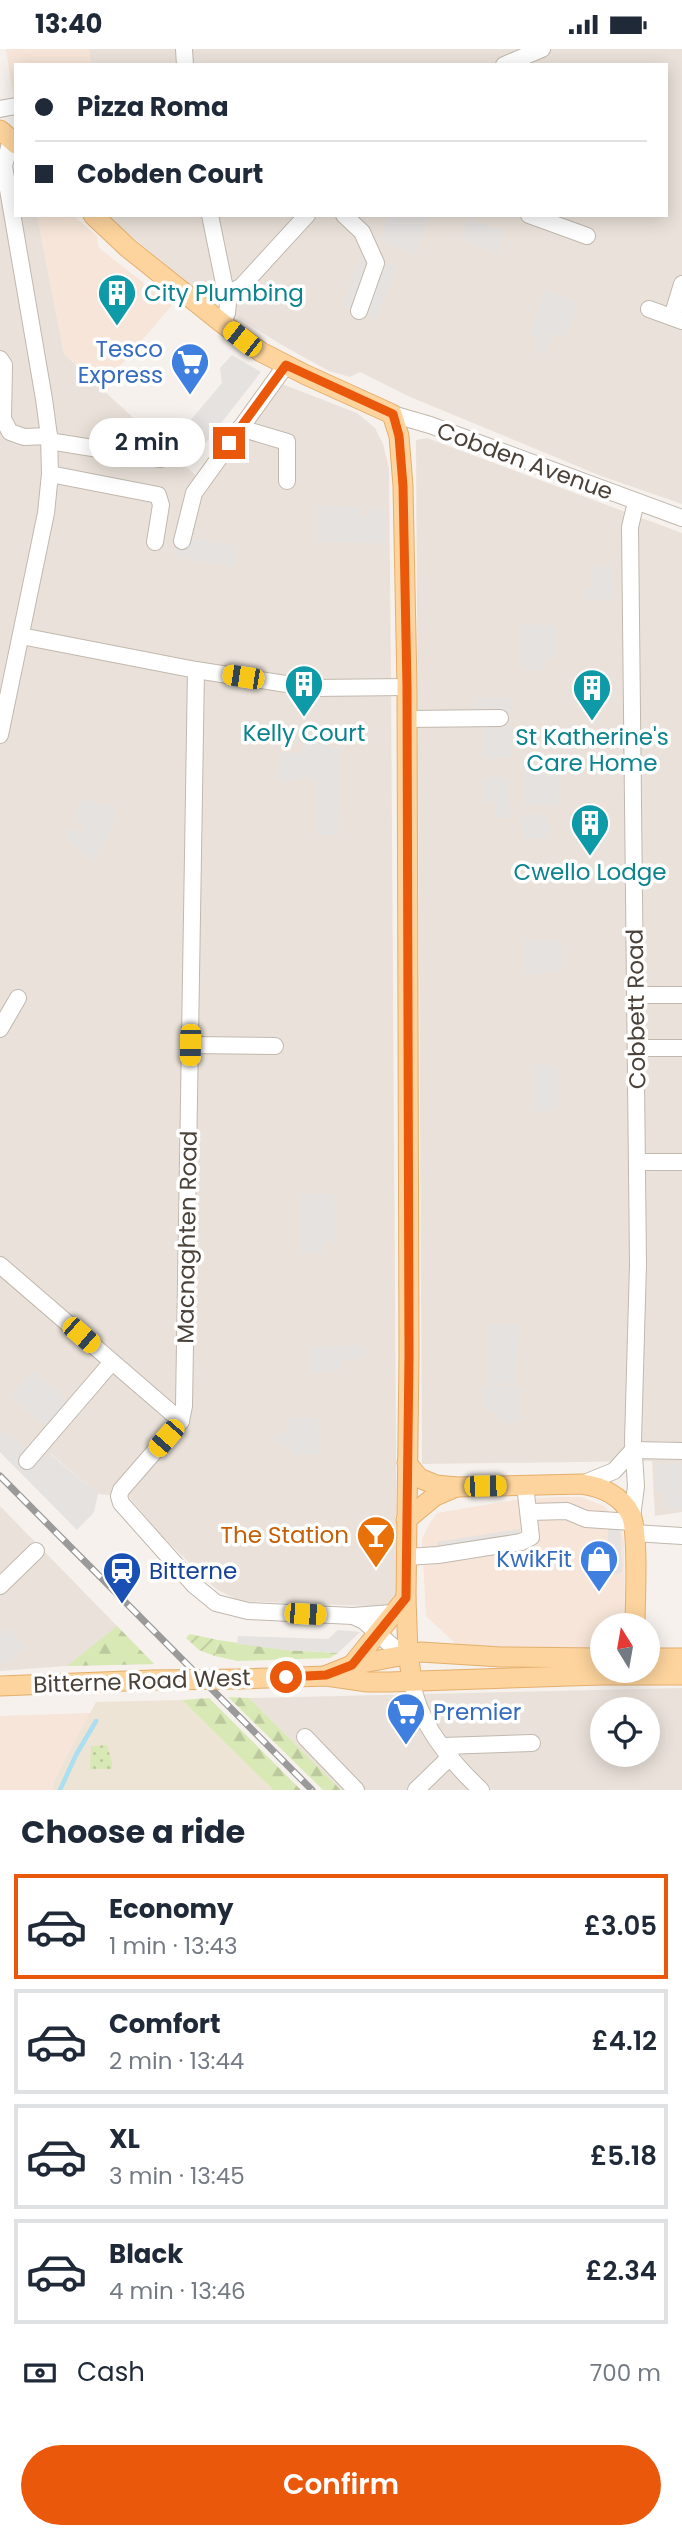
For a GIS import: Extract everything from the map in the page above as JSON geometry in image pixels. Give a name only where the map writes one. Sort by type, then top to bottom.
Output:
[{"type":"main road","name":"Cobden Avenue","points":[[95,217],[128,248],[261,352],[393,414]]},
{"type":"main road","points":[[393,414],[399,436],[403,486],[407,687],[406,1598],[412,1681]]},
{"type":"main road","points":[[407,1463],[415,1475],[427,1483],[457,1487],[595,1486],[613,1495],[633,1524]]},
{"type":"main road","points":[[406,1520],[435,1496],[457,1487]]},
{"type":"main road","name":"Cobbett Road","points":[[633,1524],[635,1613]]},
{"type":"main road","points":[[352,1665],[406,1598]]},
{"type":"main road","name":"Bitterne Road West","points":[[326,1675],[352,1665],[408,1653],[590,1658]]},
{"type":"main road","points":[[660,1658],[682,1658]]},
{"type":"main road","name":"Bitterne Road West","points":[[0,1686],[326,1675],[368,1682],[590,1674]]},
{"type":"main road","name":"Bitterne Road West","points":[[660,1674],[682,1675]]},
{"type":"street","points":[[509,63],[542,49]]},
{"type":"street","points":[[0,735],[46,513],[50,474],[49,438],[5,176],[4,160],[9,138]]},
{"type":"street","points":[[210,217],[228,307],[222,323]]},
{"type":"street","points":[[226,294],[241,287],[305,217]]},
{"type":"street","points":[[346,217],[362,232],[376,263],[359,311]]},
{"type":"street","points":[[535,217],[587,236]]},
{"type":"street","points":[[649,309],[677,319],[682,284]]},
{"type":"street","points":[[0,359],[4,365],[3,419],[10,432],[24,437],[49,438],[161,459]]},
{"type":"street","points":[[182,541],[194,493],[286,365]]},
{"type":"street","name":"Cobden Avenue","points":[[393,414],[430,425],[682,518]]},
{"type":"street","points":[[240,428],[287,442],[287,481]]},
{"type":"street","points":[[50,474],[158,495],[161,505],[155,542]]},
{"type":"street","name":"Cobbett Road","points":[[633,1524],[636,1486],[633,1450],[638,1264],[630,527],[636,502]]},
{"type":"street","points":[[21,636],[196,670],[312,688],[407,687]]},
{"type":"street","name":"Macnaghten Road","points":[[181,1421],[184,1406],[196,670]]},
{"type":"street","points":[[407,719],[500,718]]},
{"type":"street","points":[[636,995],[682,995]]},
{"type":"street","points":[[4,1030],[18,998]]},
{"type":"street","points":[[190,1045],[275,1046]]},
{"type":"street","points":[[636,1048],[682,1048]]},
{"type":"street","points":[[637,1162],[682,1162]]},
{"type":"street","points":[[0,1265],[181,1421],[121,1490],[119,1496],[121,1503],[135,1520],[194,1585],[216,1603],[248,1611],[353,1616],[392,1613]]},
{"type":"street","points":[[27,1461],[112,1362]]},
{"type":"street","points":[[582,1484],[614,1471],[633,1450],[682,1451]]},
{"type":"street","points":[[406,1557],[438,1555],[521,1542],[531,1537],[525,1485]]},
{"type":"street","points":[[529,1511],[567,1511],[586,1519],[633,1524],[682,1536]]},
{"type":"street","points":[[0,1585],[36,1551]]},
{"type":"street","points":[[353,1616],[364,1621],[376,1635],[392,1646],[408,1653]]},
{"type":"street","points":[[412,1681],[417,1707],[447,1751],[481,1790]]},
{"type":"street","points":[[305,1737],[356,1790]]},
{"type":"street","points":[[416,1790],[447,1751],[533,1743]]},
{"type":"shaded area","points":[[6,49],[89,49],[91,63],[14,63],[14,101]]},
{"type":"shaded area","points":[[89,49],[682,49],[682,504],[601,476],[410,397],[360,372],[350,377],[329,371],[280,344],[198,292],[108,217],[668,217],[668,63],[91,63]]},
{"type":"shaded area","points":[[0,185],[14,211],[14,217],[37,217],[64,354],[203,482],[277,382],[357,413],[375,428],[383,444],[389,468],[397,1597],[391,1607],[240,1601],[216,1589],[158,1532],[129,1497],[98,1494],[50,1453],[40,1461],[3,1431],[0,1433]]},
{"type":"shaded area","points":[[37,217],[75,217],[97,236],[99,248],[172,305],[102,387],[64,354]]},
{"type":"shaded area","points":[[387,217],[428,217],[416,254],[381,241]]},
{"type":"shaded area","points":[[468,218],[504,231],[498,252],[461,240]]},
{"type":"shaded area","points":[[362,253],[396,266],[377,319],[342,305]]},
{"type":"shaded area","points":[[545,290],[578,302],[566,337],[554,333],[545,355],[534,351],[538,339],[529,335]]},
{"type":"shaded area","points":[[232,355],[261,372],[193,459],[173,441],[222,383],[220,368]]},
{"type":"shaded area","points":[[139,428],[174,457],[170,463],[165,462],[164,468],[143,470],[138,462],[133,460]]},
{"type":"shaded area","points":[[427,438],[682,533],[682,1512],[655,1516],[652,1461],[422,1464],[416,440]]},
{"type":"shaded area","points":[[318,506],[360,507],[360,518],[370,517],[370,509],[385,509],[386,543],[317,542]]},
{"type":"shaded area","points":[[178,535],[237,546],[234,567],[174,556]]},
{"type":"shaded area","points":[[613,566],[613,599],[584,600],[585,589],[591,588],[591,568]]},
{"type":"shaded area","points":[[520,625],[556,625],[555,658],[546,658],[542,670],[521,670]]},
{"type":"shaded area","points":[[473,698],[511,698],[512,714],[473,714]]},
{"type":"shaded area","points":[[483,725],[512,725],[512,757],[483,758]]},
{"type":"shaded area","points":[[304,727],[329,728],[329,748],[339,748],[338,835],[316,834],[316,778],[278,783],[279,753],[303,753]]},
{"type":"shaded area","points":[[559,769],[558,805],[524,805],[523,770]]},
{"type":"shaded area","points":[[484,778],[508,778],[509,818],[495,818],[495,803],[483,803]]},
{"type":"shaded area","points":[[80,800],[116,806],[110,833],[92,861],[65,838],[71,828],[80,834],[84,828],[85,823],[75,820]]},
{"type":"shaded area","points":[[522,815],[548,815],[549,838],[523,839]]},
{"type":"shaded area","points":[[523,940],[560,940],[562,970],[525,975]]},
{"type":"shaded area","points":[[534,1065],[557,1065],[558,1111],[534,1111]]},
{"type":"shaded area","points":[[299,1194],[334,1194],[335,1241],[324,1241],[324,1253],[299,1253]]},
{"type":"shaded area","points":[[487,1325],[517,1325],[516,1383],[487,1383]]},
{"type":"shaded area","points":[[364,1346],[365,1358],[341,1360],[340,1369],[309,1374],[309,1347]]},
{"type":"shaded area","points":[[33,1371],[69,1402],[47,1428],[11,1396]]},
{"type":"shaded area","points":[[483,1386],[520,1386],[520,1422],[497,1421],[497,1412],[488,1412],[483,1406]]},
{"type":"shaded area","points":[[288,1418],[318,1418],[319,1454],[292,1455],[291,1444],[276,1444],[276,1434],[288,1433]]},
{"type":"shaded area","points":[[2,1430],[40,1460],[49,1453],[98,1494],[94,1512],[77,1530],[0,1452]]},
{"type":"shaded area","points":[[682,1463],[682,1508],[665,1510],[665,1492],[656,1491],[655,1464]]},
{"type":"shaded area","points":[[581,1497],[604,1506],[620,1525],[624,1540],[625,1613],[590,1613],[590,1651],[457,1645],[426,1616],[422,1539],[437,1513],[515,1500]]},
{"type":"shaded area","points":[[0,1506],[154,1664],[0,1671]]},
{"type":"shaded area","points":[[620,1525],[622,1572],[609,1577],[608,1529]]},
{"type":"shaded area","points":[[520,1529],[521,1542],[438,1555],[437,1542]]},
{"type":"shaded area","points":[[6,1628],[25,1647],[11,1661],[0,1662],[0,1635]]},
{"type":"shaded area","points":[[338,1630],[360,1632],[338,1653],[237,1644],[238,1636],[328,1639]]},
{"type":"shaded area","points":[[682,1688],[682,1790],[341,1790],[249,1698]]},
{"type":"shaded area","points":[[182,1700],[273,1790],[53,1790],[54,1781],[96,1702]]},
{"type":"shaded area","points":[[91,1713],[54,1781],[53,1790],[0,1790],[0,1716]]},
{"type":"green space","points":[[117,1626],[154,1664],[67,1666]]},
{"type":"green space","points":[[190,1634],[218,1640],[215,1656],[199,1650],[186,1638]]},
{"type":"green space","points":[[218,1640],[286,1650],[338,1653],[330,1658],[237,1661],[215,1656]]},
{"type":"green space","points":[[228,1697],[249,1698],[341,1790],[323,1790]]},
{"type":"green space","points":[[209,1698],[301,1790],[273,1790],[182,1700]]},
{"type":"green space","points":[[107,1745],[112,1769],[90,1769],[91,1746]]},
{"type":"waterway","points":[[60,1790],[96,1721]]},
{"type":"railway","points":[[0,1476],[312,1790]]},
{"type":"place","name":"City Plumbing","points":[[117,327]]},
{"type":"place","name":"Tesco Express","points":[[190,396]]},
{"type":"place","name":"Kelly Court","points":[[304,718]]},
{"type":"place","name":"St Katherine's Care Home","points":[[592,722]]},
{"type":"place","name":"Cwello Lodge","points":[[590,857]]},
{"type":"place","name":"The Station","points":[[376,1569]]},
{"type":"place","name":"KwikFit","points":[[599,1593]]},
{"type":"place","name":"Bitterne","points":[[122,1605]]},
{"type":"place","name":"Premier","points":[[406,1746]]},
{"type":"route","points":[[229,443],[286,365],[393,414],[399,436],[403,486],[407,687],[409,1356],[406,1598],[352,1665],[326,1675],[286,1677]]}]
